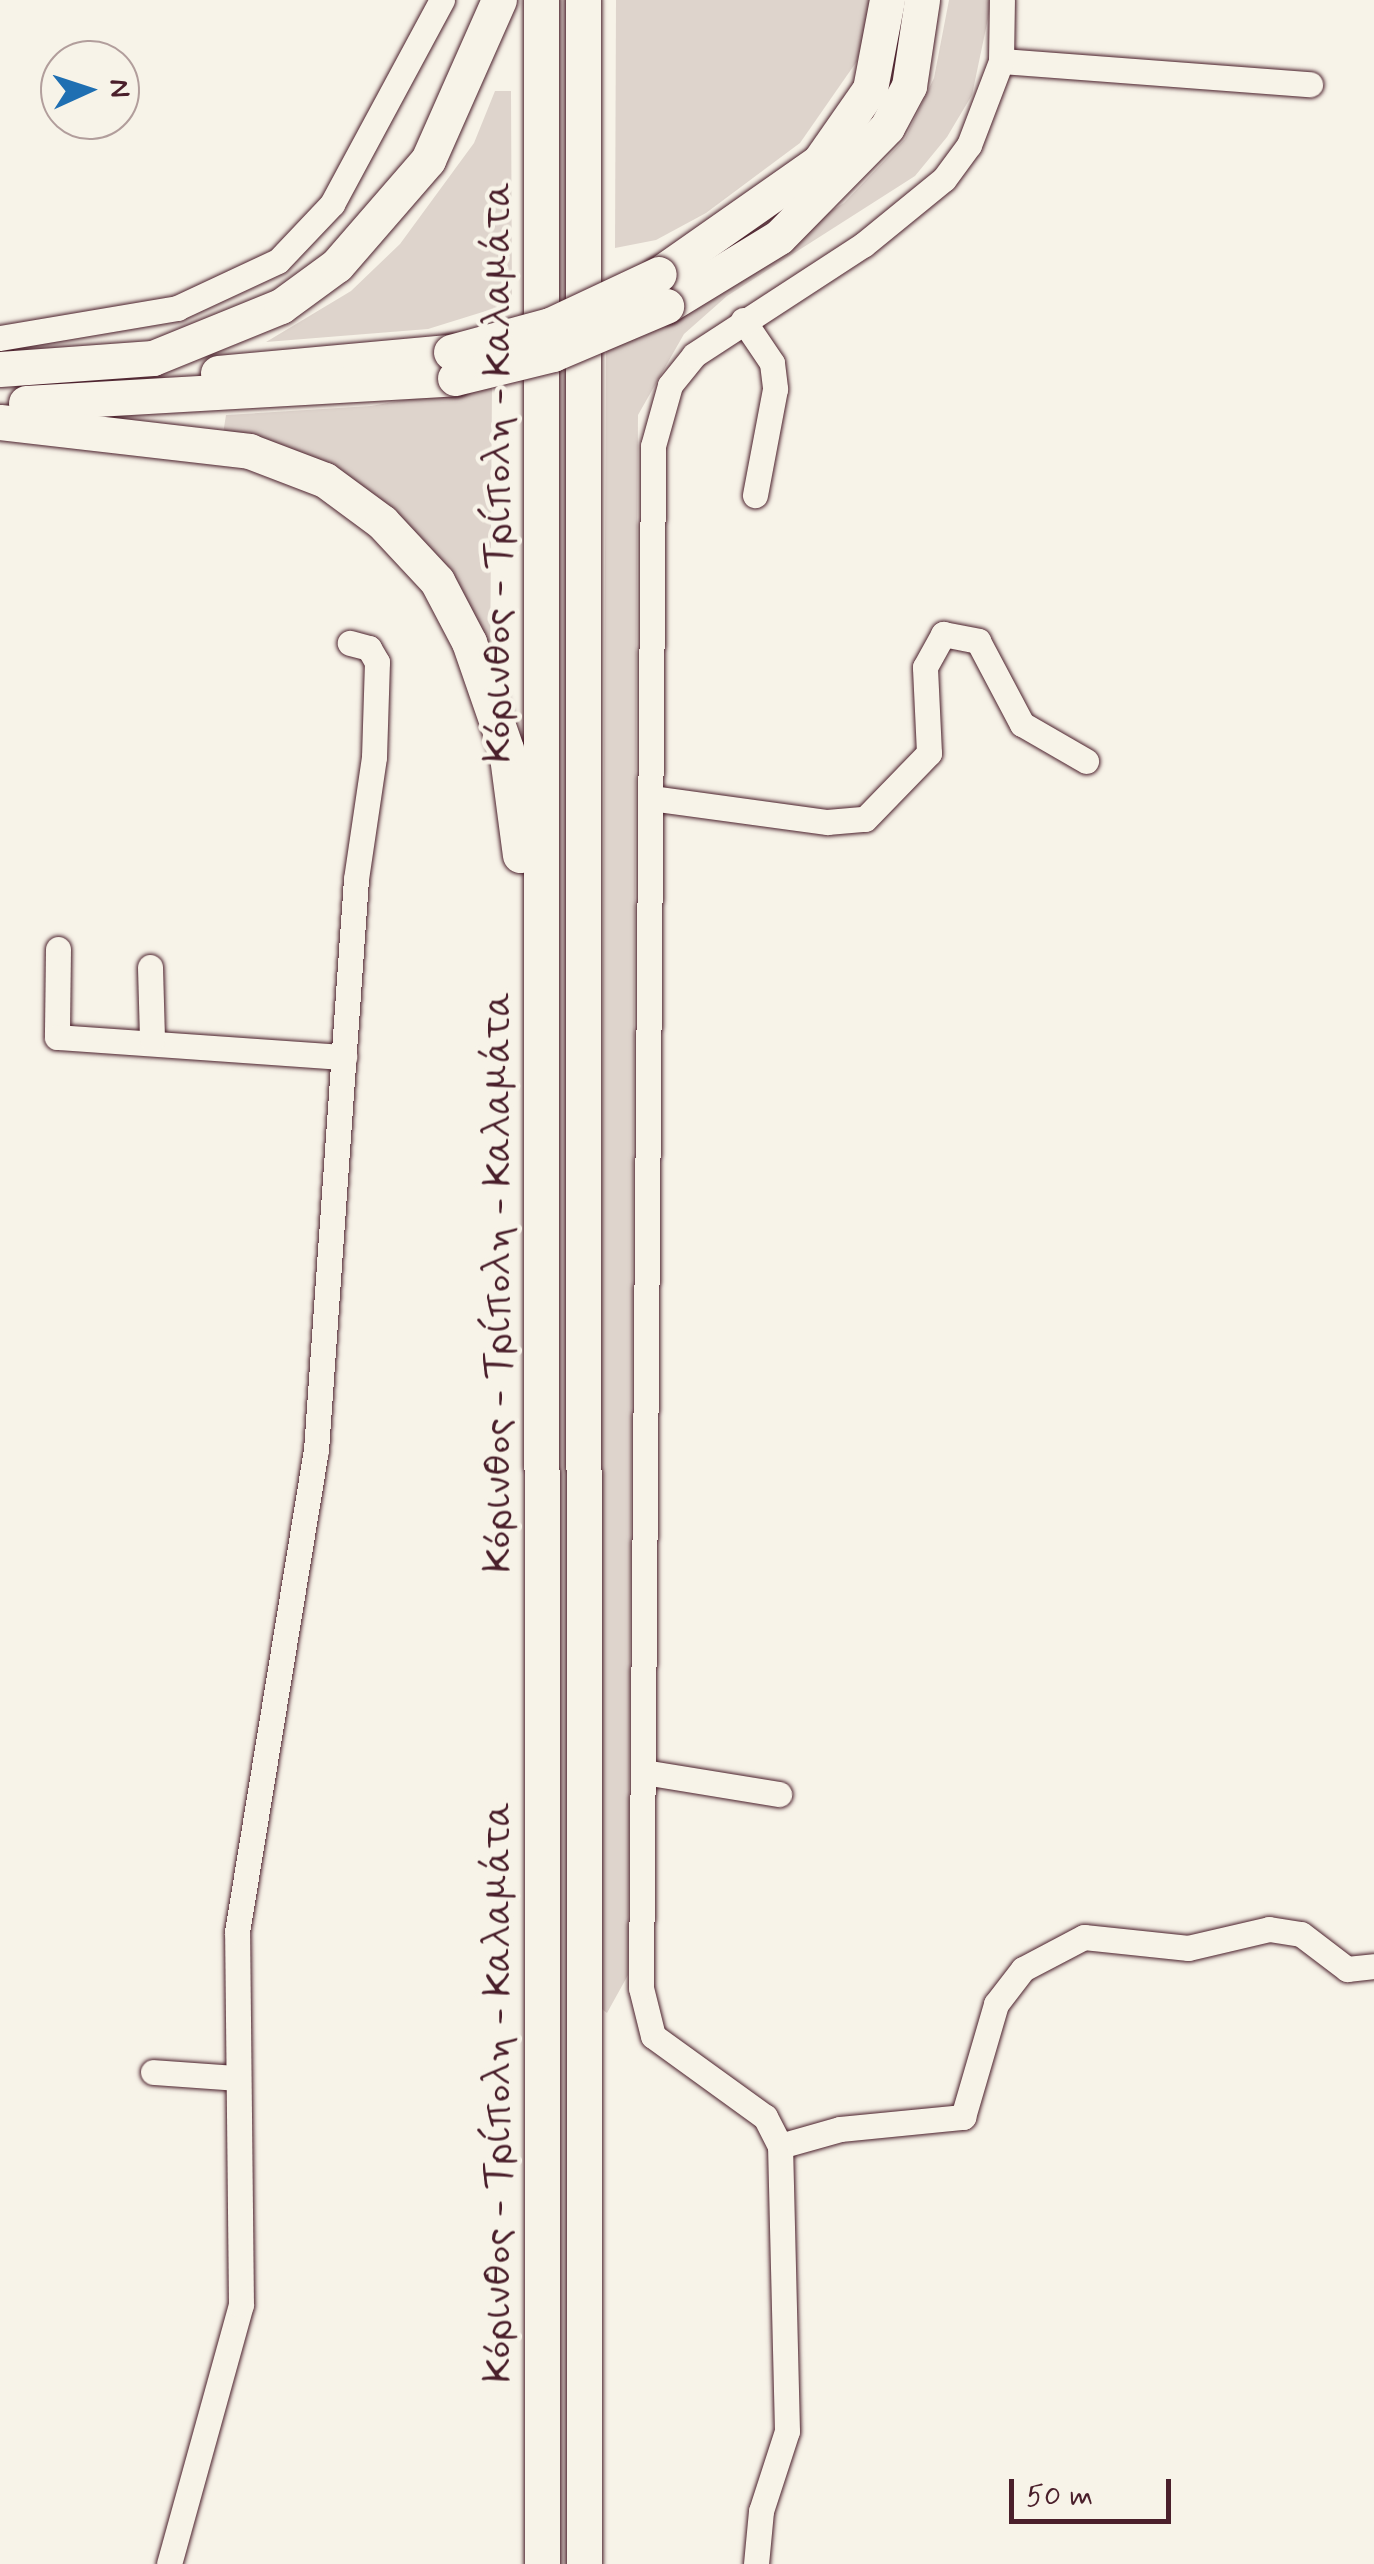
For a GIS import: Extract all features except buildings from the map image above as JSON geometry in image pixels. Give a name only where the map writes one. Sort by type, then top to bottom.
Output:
[{"type":"highway","points":[[0,370],[152,358],[281,306],[337,265],[428,160],[500,0]]},
{"type":"highway","name":"Κόρινθος - Τρίπολη - Καλαμάτα","points":[[541,0],[542,2564]]},
{"type":"highway","points":[[584,2564],[585,0]]},
{"type":"highway","points":[[663,290],[820,162],[870,89],[887,0]]},
{"type":"highway","points":[[0,402],[553,354],[663,290],[779,238],[888,127],[909,86],[922,0]]},
{"type":"highway","points":[[0,378],[112,380],[453,365]]},
{"type":"highway","points":[[0,422],[181,438],[286,462],[354,499],[414,552],[469,642],[506,749],[541,1050]]},
{"type":"street","points":[[0,338],[178,308],[278,261],[332,204],[442,0]]},
{"type":"street","points":[[756,2564],[761,2511],[786,2430],[780,2146],[766,2117],[693,2057],[664,2046],[645,2020],[650,798],[656,418],[694,355],[864,245],[944,179],[969,145],[1002,60],[1002,0]]},
{"type":"street","points":[[1002,60],[1310,84]]},
{"type":"street","points":[[744,320],[772,362],[775,389],[755,495]]},
{"type":"street","points":[[650,798],[827,822],[865,818],[929,753],[925,667],[943,634],[978,640],[1022,724],[1086,761]]},
{"type":"street","points":[[169,2564],[236,2340],[241,1895],[316,1450],[344,1057],[378,668],[371,650],[350,644]]},
{"type":"street","points":[[58,949],[57,1037],[152,1040],[344,1057]]},
{"type":"street","points":[[150,967],[152,1040]]},
{"type":"street","points":[[644,1772],[779,1794]]},
{"type":"street","points":[[780,2146],[867,2125],[962,2117],[996,2004],[1022,1969],[1084,1937],[1188,1948],[1270,1929],[1301,1934],[1347,1970],[1374,1966]]},
{"type":"street","points":[[154,2072],[238,2078]]},
{"type":"shaded area","points":[[556,0],[567,0],[567,2564],[556,2564]]},
{"type":"shaded area","points":[[616,0],[873,0],[857,61],[800,143],[706,213],[656,240],[615,248]]},
{"type":"shaded area","points":[[949,0],[989,0],[990,9],[972,95],[947,137],[915,176],[727,296],[684,334],[638,415],[628,1975],[607,2013],[598,2006],[606,351],[844,203],[905,139],[934,78]]},
{"type":"shaded area","points":[[495,91],[511,91],[512,303],[428,329],[266,342],[351,291],[400,244],[474,143]]},
{"type":"shaded area","points":[[492,384],[490,682],[418,548],[223,434],[226,415],[371,406]]}]
